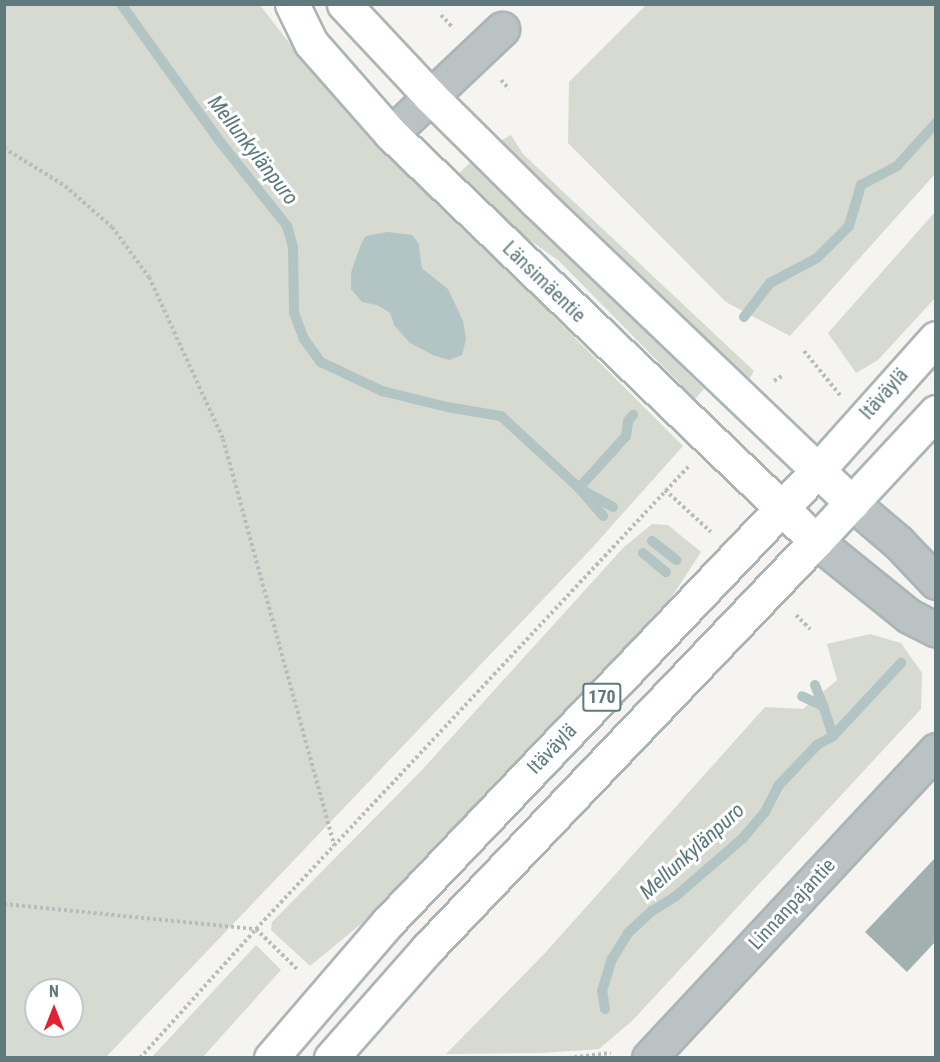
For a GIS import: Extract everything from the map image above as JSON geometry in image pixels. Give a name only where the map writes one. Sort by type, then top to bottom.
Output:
[{"type":"main road","name":"Länsimäentie","points":[[291,4],[311,43],[391,134],[816,542]]},
{"type":"main road","points":[[344,4],[430,96],[852,503]]},
{"type":"main road","name":"Itäväylä","points":[[271,1058],[388,922],[817,471],[936,338]]},
{"type":"main road","name":"170","points":[[331,1058],[428,948],[816,542],[936,412]]},
{"type":"street","points":[[391,134],[502,29]]},
{"type":"street","points":[[852,503],[898,542],[936,582]]},
{"type":"street","points":[[816,542],[909,616],[936,630]]},
{"type":"street","name":"Linnanpajantie","points":[[649,1058],[936,750]]},
{"type":"path","points":[[4,148],[65,186],[112,227],[149,277],[159,297],[223,440],[334,846]]},
{"type":"path","points":[[140,1058],[256,929],[689,466]]},
{"type":"path","points":[[4,904],[256,929],[297,969]]},
{"type":"path","points":[[568,1058],[611,1053]]},
{"type":"shaded area","points":[[5,5],[260,5],[294,49],[358,121],[683,446],[591,549],[106,1057],[5,1058]],"holes":[[[361,244],[419,244],[422,268],[448,289],[394,325],[390,313],[377,305],[351,272]]]},
{"type":"shaded area","points":[[646,5],[935,5],[935,174],[790,336],[726,302],[568,143],[569,82]]},
{"type":"shaded area","points":[[511,135],[523,154],[754,371],[747,383],[508,153],[502,140]]},
{"type":"shaded area","points":[[473,160],[704,389],[695,399],[559,261],[504,222],[463,183],[458,174]]},
{"type":"shaded area","points":[[935,212],[935,298],[878,360],[856,373],[828,333]]},
{"type":"shaded area","points":[[387,232],[412,235],[419,244],[422,268],[448,289],[463,321],[466,339],[462,355],[449,360],[433,355],[410,343],[394,325],[390,313],[377,305],[362,302],[351,289],[351,272],[366,236]]},
{"type":"shaded area","points":[[652,524],[668,525],[701,552],[675,592],[654,618],[389,901],[310,966],[271,930],[272,922],[421,771],[623,548]]},
{"type":"shaded area","points":[[870,634],[901,643],[922,673],[921,709],[633,1020],[599,1049],[542,1053],[446,1054],[545,953],[765,707],[803,709],[837,680],[827,644]]},
{"type":"shaded area","points":[[256,945],[281,970],[203,1057],[152,1057]]},
{"type":"building","points":[[936,857],[936,941],[907,972],[865,932]]},
{"type":"waterway","name":"Mellunkylänpuro","points":[[121,4],[221,143],[287,226],[293,247],[294,313],[304,339],[321,362],[382,391],[447,407],[501,416],[579,488],[603,516]]},
{"type":"waterway","points":[[744,317],[770,283],[817,258],[849,226],[861,185],[897,166],[936,123]]},
{"type":"waterway","points":[[613,507],[579,488],[626,436],[628,421],[633,415]]},
{"type":"waterway","name":"Mellunkylänpuro","points":[[652,541],[676,560]]},
{"type":"waterway","name":"Mellunkylänpuro","points":[[643,553],[666,572]]},
{"type":"waterway","name":"Mellunkylänpuro","points":[[833,736],[901,663]]},
{"type":"waterway","name":"Mellunkylänpuro","points":[[815,685],[823,706]]},
{"type":"waterway","name":"Mellunkylänpuro","points":[[605,1009],[602,991],[612,959],[628,933],[652,911],[676,896],[743,838],[765,812],[778,786],[817,745],[833,736],[823,706],[802,696]]}]
